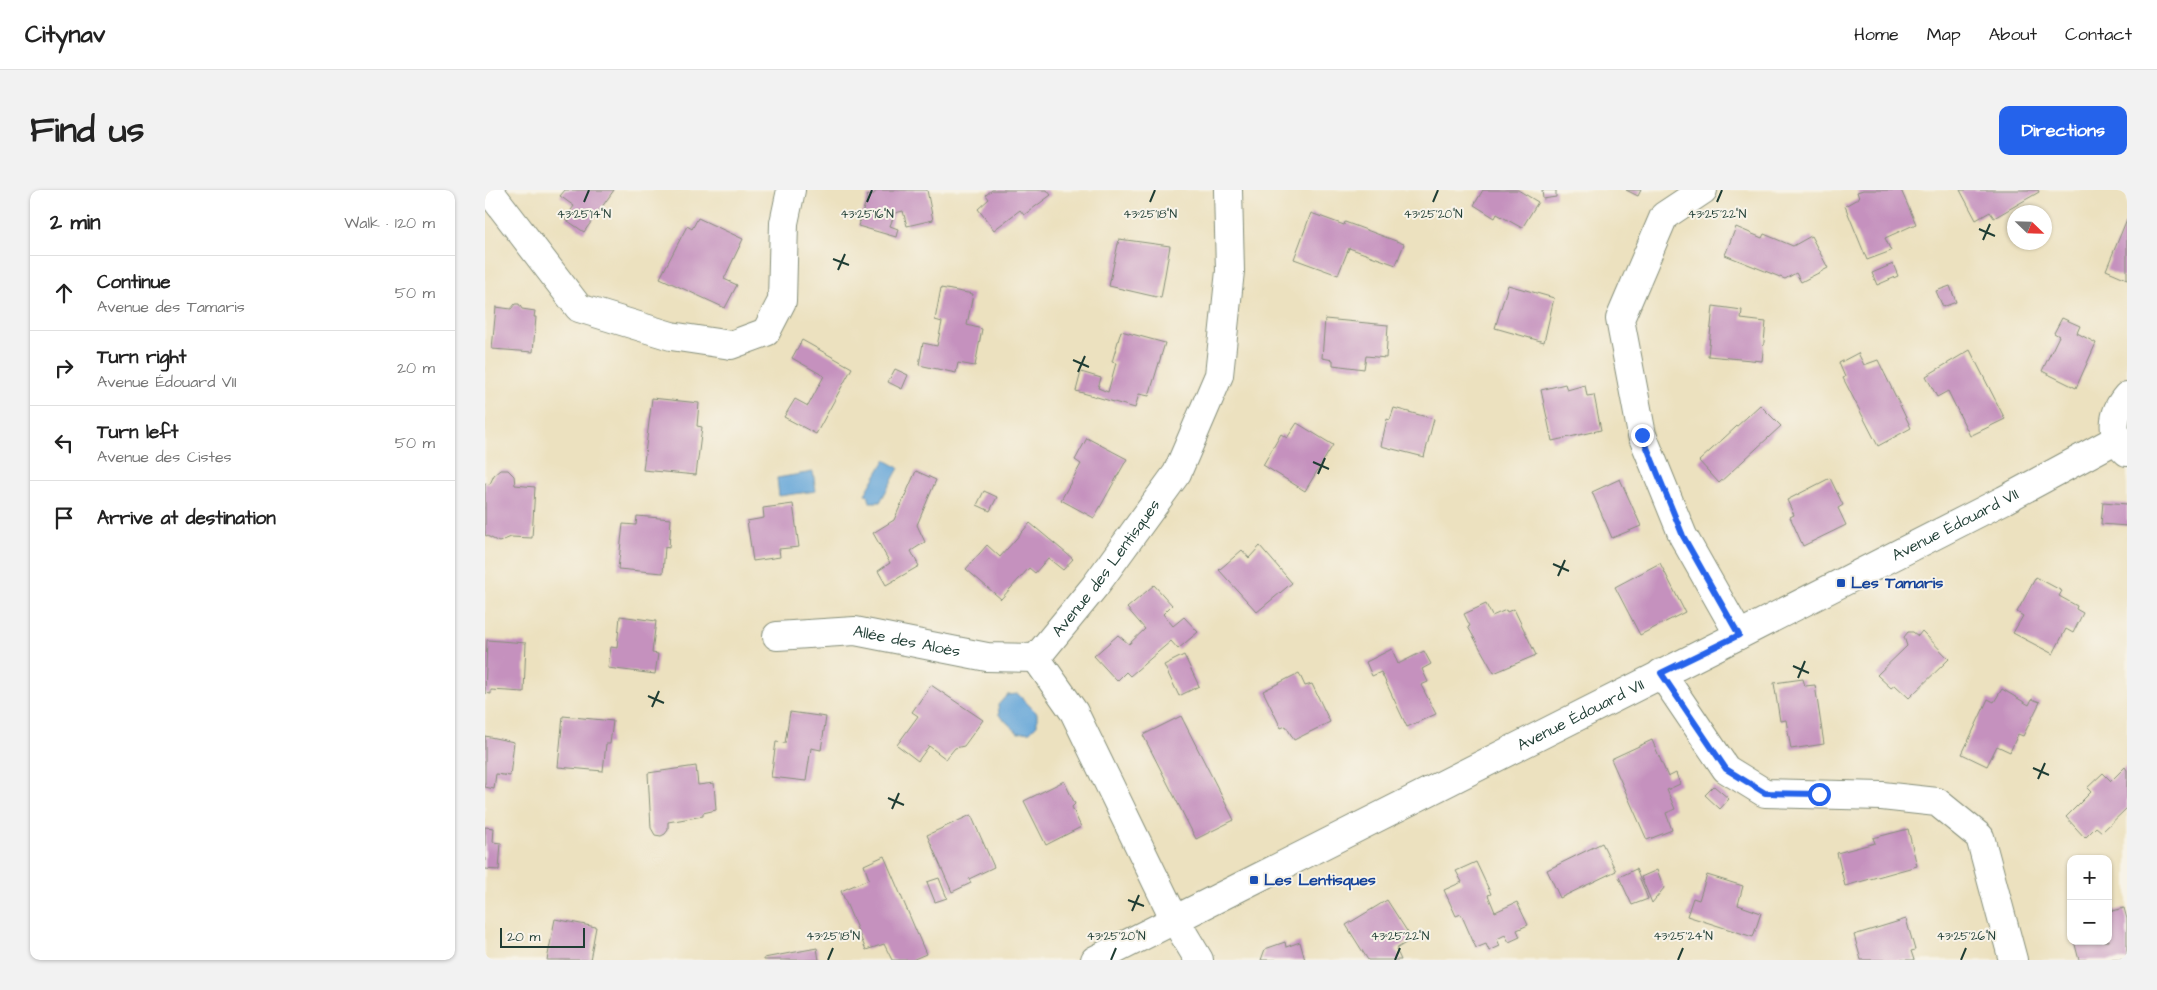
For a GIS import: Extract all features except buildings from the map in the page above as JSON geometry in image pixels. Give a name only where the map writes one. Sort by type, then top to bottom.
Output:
[{"type":"street","points":[[485,192],[494,197],[579,308],[671,336],[731,345],[766,332],[782,301],[784,223],[791,190]]},
{"type":"street","name":"Avenue des Lentisques","points":[[1036,658],[1095,586],[1177,473],[1219,375],[1230,271],[1229,190]]},
{"type":"street","points":[[1703,190],[1664,216],[1620,319],[1642,435],[1683,536],[1739,635]]},
{"type":"street","name":"Avenue Édouard VII","points":[[1095,960],[2004,500],[2122,445],[2114,427],[2115,415],[2120,404],[2127,396]]},
{"type":"street","name":"Allée des Aloès","points":[[777,636],[855,631],[987,657],[1036,658]]},
{"type":"street","points":[[1036,658],[1074,712],[1175,920],[1199,960]]},
{"type":"street","points":[[1661,673],[1726,769],[1765,793],[1882,796],[1937,802],[1980,837],[2013,960]]},
{"type":"water","points":[[885,460],[899,468],[880,502],[870,502],[868,495],[865,494]]},
{"type":"water","points":[[813,472],[816,491],[779,496],[777,478]]},
{"type":"water","points":[[1018,694],[1037,713],[1037,725],[1030,732],[1018,733],[999,715],[998,705],[1007,695]]},
{"type":"place","name":"Les Tamaris","points":[[1841,583]]},
{"type":"place","name":"Les Lentisques","points":[[1254,880]]},
{"type":"route","points":[[1642,435],[1683,536],[1739,635],[1661,673],[1726,769],[1765,793],[1819,794]]}]
